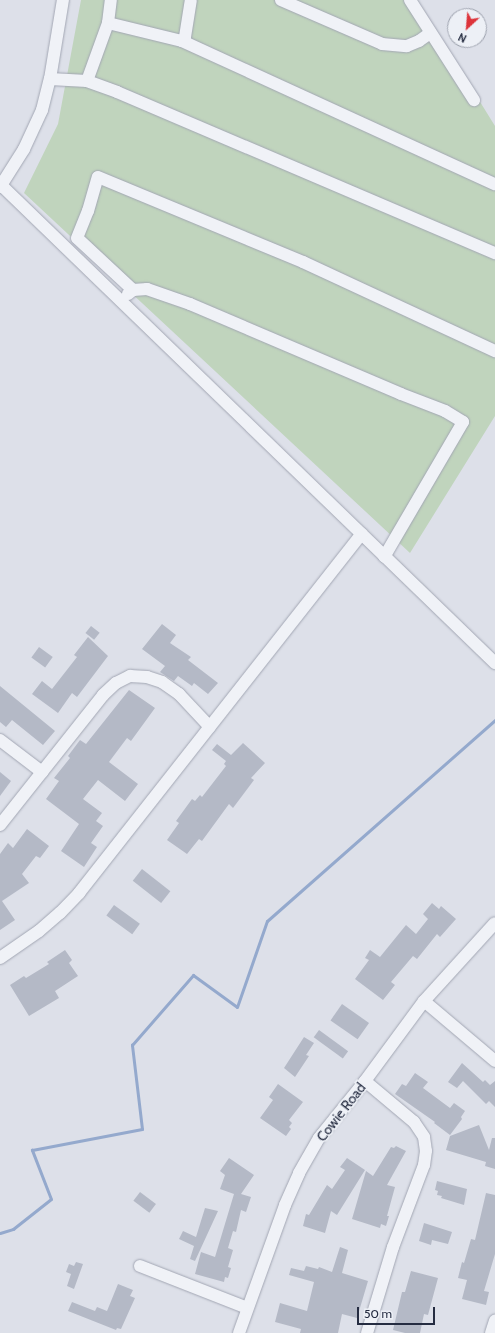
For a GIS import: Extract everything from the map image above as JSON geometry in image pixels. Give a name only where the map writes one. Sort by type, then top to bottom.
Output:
[{"type":"street","points":[[64,0],[50,78],[42,110],[32,133],[1,185],[495,663]]},
{"type":"street","points":[[87,81],[108,23],[111,0]]},
{"type":"street","points":[[182,41],[185,37],[191,0]]},
{"type":"street","points":[[281,0],[382,44],[407,46],[419,41],[430,33]]},
{"type":"street","points":[[410,0],[474,100]]},
{"type":"street","points":[[108,23],[182,41],[495,184]]},
{"type":"street","points":[[50,78],[87,81],[416,218],[495,254]]},
{"type":"street","points":[[133,290],[78,238],[98,177],[303,262],[495,350]]},
{"type":"street","points":[[121,300],[133,290],[147,289],[209,312],[394,392],[445,411],[462,422],[384,557]]},
{"type":"street","points":[[0,958],[60,913],[79,893],[361,534]]},
{"type":"street","points":[[0,825],[103,695],[116,683],[130,676],[147,677],[162,682],[179,694],[210,727]]},
{"type":"street","points":[[0,740],[42,772]]},
{"type":"street","name":"Cowie Road","points":[[239,1333],[246,1308],[285,1205],[299,1173],[319,1138],[365,1081],[424,1001],[495,922]]},
{"type":"street","points":[[424,1001],[495,1061]]},
{"type":"street","points":[[365,1081],[414,1122],[424,1137],[426,1151],[424,1165],[394,1247],[367,1333]]},
{"type":"street","points":[[140,1266],[246,1308]]},
{"type":"street","points":[[491,1333],[495,1321]]},
{"type":"green space","points":[[81,0],[417,0],[495,126],[495,416],[410,553],[24,193],[58,124]]},
{"type":"building","points":[[162,624],[176,635],[170,643],[191,657],[188,660],[218,683],[208,694],[194,683],[192,686],[178,676],[174,681],[160,672],[165,666],[142,649]]},
{"type":"building","points":[[91,626],[100,633],[94,640],[85,633]]},
{"type":"building","points":[[88,637],[108,656],[77,697],[72,693],[58,713],[32,694],[42,681],[52,689],[77,657],[74,655]]},
{"type":"building","points":[[39,647],[53,657],[45,668],[31,658]]},
{"type":"building","points":[[0,686],[55,731],[43,745],[12,720],[6,727],[0,722]]},
{"type":"building","points":[[129,690],[155,708],[131,741],[127,738],[109,762],[138,784],[125,801],[98,780],[83,799],[102,813],[96,821],[103,826],[91,843],[97,847],[84,867],[61,851],[79,824],[46,799],[59,781],[54,778],[70,758],[68,756],[80,740],[86,744]]},
{"type":"building","points":[[243,743],[265,763],[251,778],[254,780],[233,808],[229,804],[202,841],[199,839],[187,854],[167,840],[179,823],[176,821],[192,799],[195,801],[200,795],[202,797],[226,766],[224,764],[226,761],[212,750],[217,744],[231,755]]},
{"type":"building","points":[[0,772],[11,781],[0,796]]},
{"type":"building","points":[[27,829],[49,846],[40,858],[36,856],[22,874],[29,883],[2,901],[15,920],[0,930],[0,854],[8,843],[13,848]]},
{"type":"building","points":[[142,869],[170,891],[161,903],[133,881]]},
{"type":"building","points":[[432,903],[439,909],[441,906],[456,919],[440,937],[437,934],[417,959],[413,956],[391,982],[395,985],[383,1000],[355,979],[369,960],[365,958],[370,950],[380,957],[406,925],[416,934],[428,919],[423,914]]},
{"type":"building","points":[[114,905],[140,924],[132,934],[106,916]]},
{"type":"building","points":[[65,950],[72,960],[69,963],[78,976],[55,991],[59,998],[29,1016],[10,985],[24,976],[26,978],[49,964],[47,962]]},
{"type":"building","points":[[342,1004],[369,1023],[358,1039],[331,1020]]},
{"type":"building","points":[[319,1030],[348,1051],[343,1058],[314,1037]]},
{"type":"building","points":[[304,1037],[314,1043],[306,1055],[309,1056],[295,1077],[284,1068]]},
{"type":"building","points":[[462,1063],[483,1082],[485,1080],[490,1085],[495,1081],[495,1107],[489,1101],[486,1104],[463,1081],[457,1088],[448,1082]]},
{"type":"building","points":[[415,1073],[428,1082],[423,1088],[450,1108],[454,1103],[465,1111],[461,1117],[462,1119],[450,1135],[434,1123],[435,1122],[395,1094],[402,1084],[406,1086]]},
{"type":"building","points":[[278,1084],[303,1102],[289,1120],[292,1123],[289,1127],[291,1129],[286,1136],[260,1118],[273,1100],[269,1097]]},
{"type":"building","points":[[479,1125],[489,1150],[492,1138],[495,1138],[495,1169],[485,1166],[486,1162],[446,1150],[450,1136]]},
{"type":"building","points":[[396,1146],[406,1151],[387,1185],[395,1187],[387,1216],[389,1216],[386,1226],[381,1224],[380,1228],[352,1219],[366,1171],[373,1176],[391,1147],[394,1148]]},
{"type":"building","points":[[229,1158],[254,1175],[241,1194],[251,1197],[246,1212],[241,1210],[236,1232],[233,1231],[228,1248],[233,1250],[228,1267],[231,1268],[228,1278],[225,1277],[224,1282],[195,1274],[201,1252],[215,1257],[234,1194],[220,1189],[225,1175],[220,1171]]},
{"type":"building","points":[[347,1158],[365,1170],[337,1215],[331,1211],[325,1233],[303,1226],[306,1214],[309,1215],[327,1185],[332,1189],[345,1170],[340,1167]]},
{"type":"building","points":[[437,1181],[467,1189],[464,1205],[441,1198],[442,1196],[437,1195],[438,1191],[435,1190]]},
{"type":"building","points":[[140,1192],[156,1204],[149,1213],[133,1201]]},
{"type":"building","points":[[486,1193],[495,1195],[495,1254],[484,1291],[489,1292],[486,1305],[462,1299],[467,1280],[458,1278],[462,1262],[464,1263],[471,1239],[475,1240]]},
{"type":"building","points":[[205,1208],[218,1211],[195,1261],[190,1259],[194,1246],[179,1239],[183,1231],[196,1237]]},
{"type":"building","points":[[424,1223],[452,1232],[448,1244],[432,1240],[431,1245],[419,1241]]},
{"type":"building","points":[[340,1247],[348,1250],[342,1273],[368,1281],[357,1318],[342,1314],[338,1333],[300,1333],[301,1329],[275,1322],[280,1303],[307,1311],[314,1282],[289,1275],[291,1268],[304,1271],[306,1266],[318,1269],[319,1267],[332,1272]]},
{"type":"building","points":[[76,1262],[83,1264],[74,1289],[67,1286],[71,1274],[66,1272],[69,1264],[74,1266]]},
{"type":"building","points":[[411,1271],[438,1278],[428,1315],[424,1314],[420,1333],[405,1333],[393,1330],[402,1292],[405,1292]]},
{"type":"building","points":[[118,1284],[133,1290],[130,1296],[135,1298],[121,1329],[117,1328],[116,1330],[68,1311],[72,1302],[95,1311],[97,1307],[107,1311]]},
{"type":"waterway","points":[[0,1233],[13,1229],[51,1199],[32,1150],[142,1129],[132,1045],[193,975],[237,1007],[267,921],[495,720]]}]
